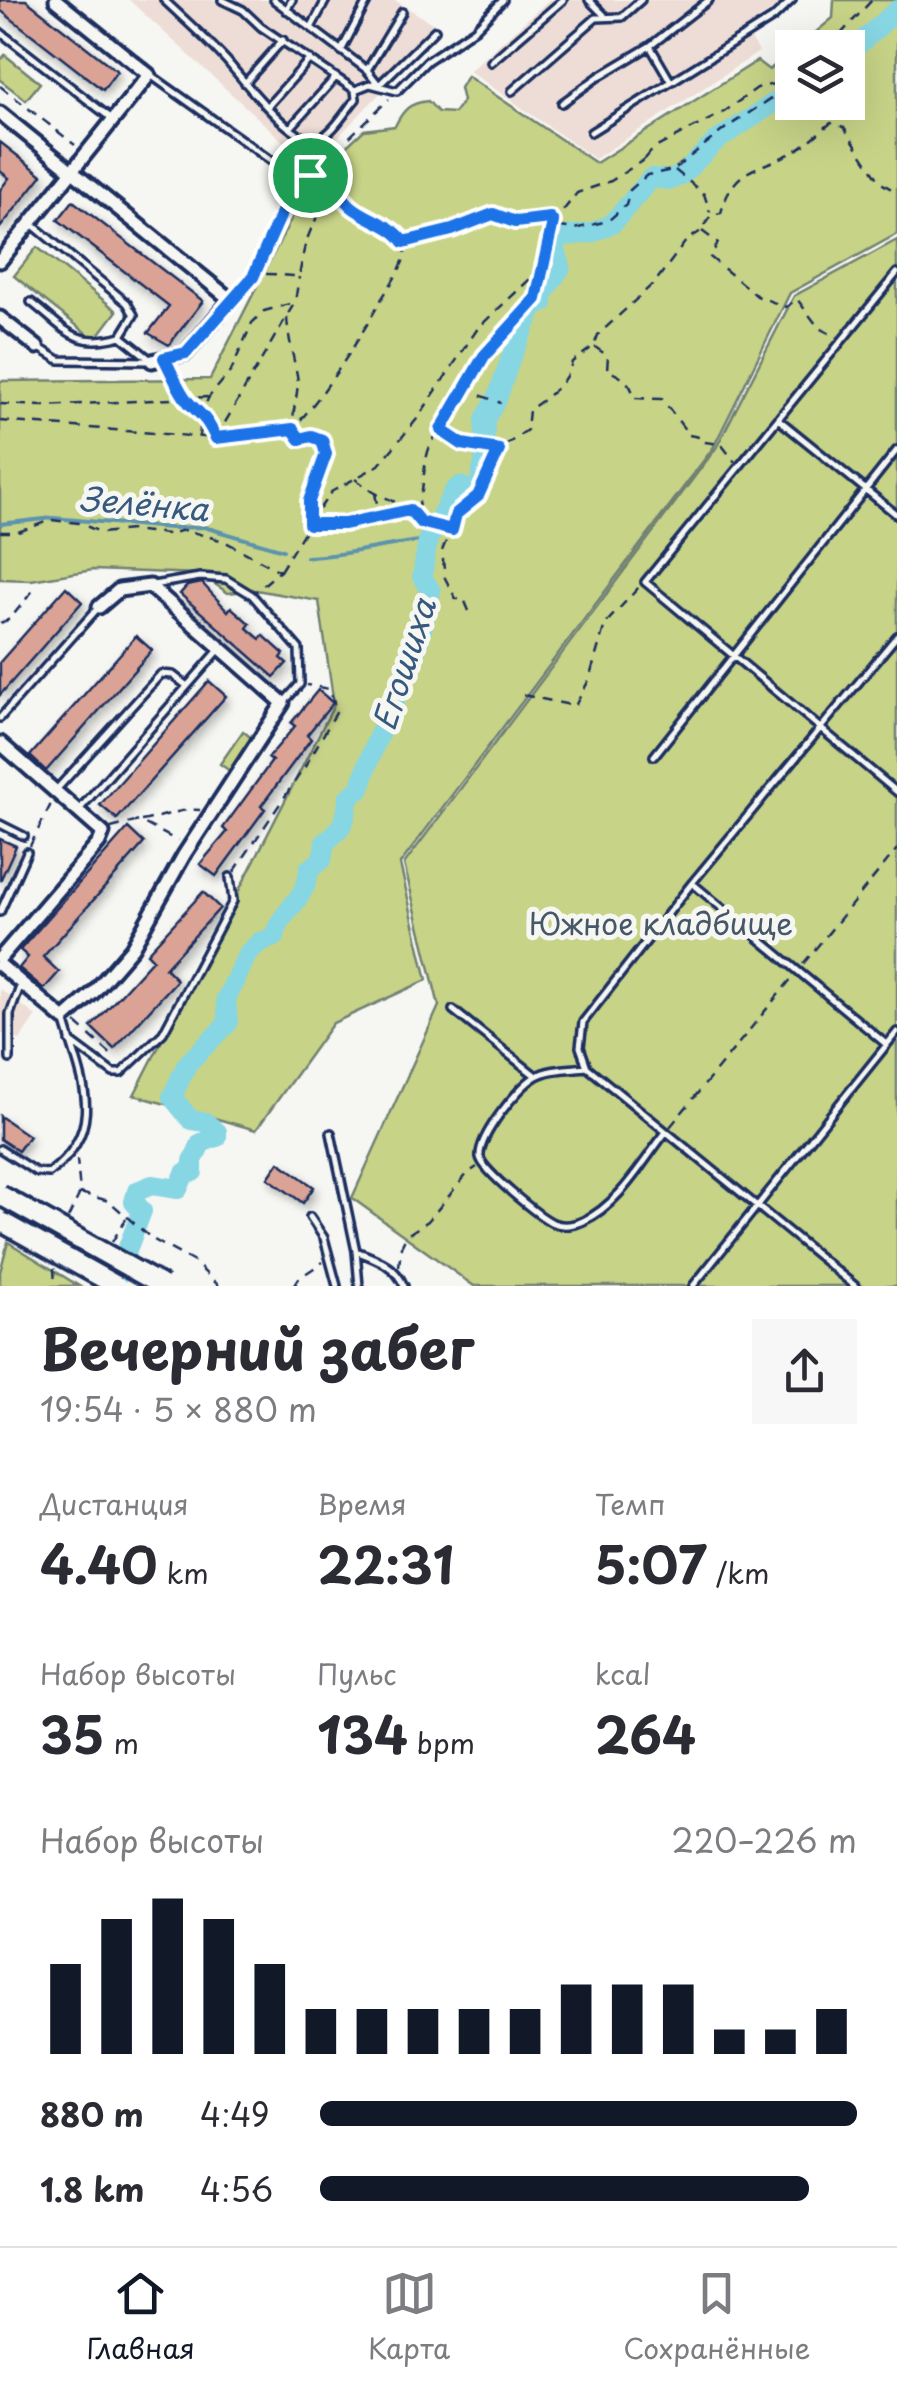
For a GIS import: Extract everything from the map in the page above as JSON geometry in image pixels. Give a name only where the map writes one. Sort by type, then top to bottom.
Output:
[{"type":"main road","points":[[0,1196],[163,1286]]},
{"type":"main road","points":[[0,1221],[116,1286]]},
{"type":"street","points":[[0,261],[149,75],[56,0]]},
{"type":"street","points":[[0,114],[231,300],[186,353],[158,360]]},
{"type":"street","points":[[0,318],[37,346]]},
{"type":"street","points":[[0,743],[103,833],[99,843],[0,961],[68,1019],[132,948],[184,855],[283,703],[150,586],[119,590],[98,606]]},
{"type":"lane","points":[[164,0],[290,127],[307,140],[325,135],[356,98],[355,90],[261,27],[243,10],[222,0]]},
{"type":"lane","points":[[274,0],[367,70],[379,86]]},
{"type":"lane","points":[[286,10],[292,0]]},
{"type":"lane","points":[[312,26],[326,0]]},
{"type":"lane","points":[[341,51],[368,0]]},
{"type":"lane","points":[[355,90],[370,84],[398,91],[427,62],[475,29],[503,0]]},
{"type":"lane","points":[[491,62],[563,0]]},
{"type":"lane","points":[[588,0],[604,15]]},
{"type":"lane","points":[[512,90],[596,18],[622,17],[641,0]]},
{"type":"lane","points":[[562,103],[650,46],[709,0]]},
{"type":"lane","points":[[590,132],[773,18],[792,0]]},
{"type":"lane","points":[[367,70],[402,12]]},
{"type":"lane","points":[[379,86],[434,30]]},
{"type":"lane","points":[[0,32],[113,119]]},
{"type":"lane","points":[[244,84],[283,40]]},
{"type":"lane","points":[[650,46],[671,82]]},
{"type":"lane","points":[[267,107],[310,60]]},
{"type":"lane","points":[[149,75],[284,170]]},
{"type":"lane","points":[[290,127],[336,77]]},
{"type":"lane","points":[[30,223],[127,303],[134,316],[121,336],[98,342],[80,340],[31,302]]},
{"type":"lane","points":[[897,273],[644,582],[897,792]]},
{"type":"lane","points":[[121,336],[158,360]]},
{"type":"lane","points":[[37,346],[59,360],[158,360]]},
{"type":"lane","points":[[778,419],[897,515]]},
{"type":"lane","points":[[654,756],[897,450]]},
{"type":"lane","points":[[150,586],[200,577],[226,579],[252,596],[299,649],[300,684],[283,703]]},
{"type":"lane","points":[[0,718],[98,606]]},
{"type":"lane","points":[[855,1286],[588,1067],[580,1047],[583,1022],[692,883],[897,636]]},
{"type":"lane","points":[[78,811],[220,648]]},
{"type":"lane","points":[[56,792],[161,674],[174,675],[187,686]]},
{"type":"lane","points":[[0,824],[24,836]]},
{"type":"lane","points":[[0,912],[28,852]]},
{"type":"lane","points":[[70,1040],[113,1073],[121,1073],[146,1052],[163,1032],[234,901],[230,877]]},
{"type":"lane","points":[[692,883],[886,1045]]},
{"type":"lane","points":[[10,1059],[10,1014],[22,982]]},
{"type":"lane","points":[[453,1010],[536,1076]]},
{"type":"lane","points":[[0,1149],[36,1172],[49,1173],[85,1132],[87,1114],[68,1019]]},
{"type":"lane","points":[[693,1286],[897,1032]]},
{"type":"lane","points":[[588,1067],[536,1076],[506,1107],[482,1142],[482,1164],[554,1223],[570,1225],[585,1220],[615,1196],[666,1132]]},
{"type":"lane","points":[[330,1132],[356,1250],[359,1286]]},
{"type":"lane","points":[[310,1218],[324,1238],[338,1286]]},
{"type":"lane","points":[[356,1250],[386,1264],[404,1286]]},
{"type":"path","points":[[843,30],[868,1]]},
{"type":"path","points":[[309,524],[344,524],[418,506],[423,492],[423,468],[434,436],[484,356],[536,299],[553,222],[577,193],[631,171],[652,149],[724,112],[756,88],[775,84]]},
{"type":"path","points":[[0,86],[76,145]]},
{"type":"path","points":[[231,300],[253,277],[290,194],[398,91]]},
{"type":"path","points":[[404,242],[493,214],[515,222],[550,218],[556,226],[574,229],[608,221],[626,205],[630,190],[647,175],[675,171],[726,128],[775,96]]},
{"type":"path","points":[[711,215],[721,213],[726,196],[742,174],[792,153],[830,123],[844,126],[881,182],[897,192]]},
{"type":"path","points":[[0,421],[216,438],[293,429],[318,401],[366,328],[404,259],[404,242],[399,234],[358,212],[343,196],[338,183],[337,148]]},
{"type":"path","points":[[284,170],[310,175]]},
{"type":"path","points":[[469,611],[464,599],[456,599],[445,578],[442,551],[456,514],[478,496],[499,450],[526,430],[529,410],[562,383],[572,362],[594,346],[598,335],[656,282],[686,240],[702,231],[711,215],[704,194],[675,171]]},
{"type":"path","points":[[216,438],[295,302],[306,240],[338,183]]},
{"type":"path","points":[[702,231],[718,244],[710,257],[758,296],[786,307],[796,298],[819,328],[842,340]]},
{"type":"path","points":[[256,591],[280,570],[331,492],[379,465],[417,419],[478,328],[546,264]]},
{"type":"path","points":[[253,277],[264,272],[299,276]]},
{"type":"path","points":[[199,437],[202,411],[231,371],[252,324],[264,311],[295,302]]},
{"type":"path","points":[[287,317],[298,379],[293,429],[300,439],[311,436],[322,440],[326,454],[309,501],[309,524]]},
{"type":"path","points":[[594,346],[608,356],[607,370],[633,389],[634,398],[662,399],[689,435],[720,444],[739,467]]},
{"type":"path","points":[[158,360],[191,406],[202,411],[216,438]]},
{"type":"path","points":[[464,389],[501,403]]},
{"type":"path","points":[[0,404],[44,406],[209,397]]},
{"type":"path","points":[[441,430],[462,444],[499,450]]},
{"type":"path","points":[[354,478],[374,493],[411,510],[420,522],[452,530]]},
{"type":"path","points":[[374,493],[384,527]]},
{"type":"path","points":[[400,512],[402,526]]},
{"type":"path","points":[[0,532],[18,532],[51,520],[79,523],[102,533],[131,530],[168,534],[185,530],[224,540],[280,570]]},
{"type":"path","points":[[203,534],[204,528]]},
{"type":"path","points":[[523,695],[575,706],[589,680],[606,624],[644,582]]},
{"type":"path","points":[[0,623],[10,620],[34,588]]},
{"type":"path","points":[[230,877],[306,765],[337,711],[328,689],[300,684]]},
{"type":"path","points":[[28,852],[56,792]]},
{"type":"path","points":[[103,833],[116,825],[163,818],[185,808],[214,812]]},
{"type":"path","points":[[139,822],[168,836]]},
{"type":"path","points":[[666,1132],[897,850]]},
{"type":"path","points":[[68,1019],[116,1059]]},
{"type":"path","points":[[398,1274],[401,1247],[407,1235],[428,1221],[468,1172],[482,1164]]},
{"type":"path","points":[[80,1193],[108,1201],[152,1239],[194,1262],[218,1286]]},
{"type":"path","points":[[294,1286],[299,1278],[332,1258]]},
{"type":"shaded area","points":[[129,0],[394,0],[442,29],[310,166]]},
{"type":"shaded area","points":[[549,0],[787,0],[745,29],[759,52],[595,159],[469,71]]},
{"type":"shaded area","points":[[0,989],[36,1016],[20,1040],[0,1033]]},
{"type":"green space","points":[[834,0],[897,0],[897,234],[790,293],[713,448],[400,864],[427,980],[333,1023],[256,1130],[134,1095],[334,705],[319,601],[256,590],[228,593],[200,574],[93,570],[31,580],[0,579],[0,381],[210,379],[312,178],[364,130],[395,126],[411,106],[428,101],[438,112],[454,113],[463,101],[460,88],[467,76],[596,163],[757,61],[769,70],[775,65],[775,120],[865,120],[865,30],[819,30],[833,18]]},
{"type":"green space","points":[[5,55],[40,83],[26,100],[0,80],[0,61]]},
{"type":"green space","name":"Южное кладбище","points":[[897,240],[897,1286],[474,1286],[352,1198],[439,1006],[404,864],[716,448],[794,296]]},
{"type":"green space","points":[[37,247],[117,311],[95,340],[14,276]]},
{"type":"green space","points":[[243,731],[255,741],[234,774],[220,764]]},
{"type":"green space","points":[[8,1242],[79,1286],[0,1286]]},
{"type":"building","points":[[0,0],[26,0],[117,71],[103,90],[0,10]]},
{"type":"building","points":[[0,142],[42,175],[0,228],[0,190],[9,178],[0,171]]},
{"type":"building","points":[[73,201],[203,301],[169,345],[148,333],[169,306],[58,220]]},
{"type":"building","points":[[202,583],[228,611],[231,607],[250,624],[247,628],[260,639],[263,635],[284,654],[281,658],[287,663],[274,677],[180,594],[187,586]]},
{"type":"building","points":[[66,587],[82,602],[0,695],[0,662]]},
{"type":"building","points":[[136,636],[152,650],[46,771],[30,756]]},
{"type":"building","points":[[209,681],[226,696],[117,819],[100,805]]},
{"type":"building","points":[[318,690],[333,703],[307,735],[311,739],[216,876],[200,864],[227,832],[223,828],[272,761],[268,758],[295,726],[291,723]]},
{"type":"building","points":[[128,828],[144,843],[43,957],[59,972],[44,989],[19,968],[28,957],[20,950]]},
{"type":"building","points":[[0,839],[16,846],[0,881]]},
{"type":"building","points":[[203,892],[220,908],[165,968],[177,980],[114,1049],[91,1027],[153,959],[147,953]]},
{"type":"building","points":[[0,1116],[29,1136],[18,1151],[0,1139]]},
{"type":"building","points":[[279,1162],[314,1187],[303,1203],[268,1178]]},
{"type":"waterway","name":"Егошиха","points":[[865,39],[897,10]]},
{"type":"waterway","name":"Егошиха","points":[[113,1286],[142,1211],[134,1202],[137,1191],[152,1185],[178,1189],[185,1173],[193,1172],[201,1143],[217,1137],[217,1132],[205,1122],[191,1120],[172,1097],[187,1064],[228,1023],[226,999],[248,953],[260,942],[275,937],[281,921],[303,890],[309,869],[322,860],[325,842],[343,823],[348,798],[361,788],[374,746],[417,648],[431,591],[422,577],[428,540],[454,491],[460,486],[465,488],[468,498],[477,495],[484,463],[485,419],[497,399],[534,306],[543,303],[544,293],[561,267],[555,246],[557,237],[591,233],[612,224],[651,178],[671,180],[683,174],[716,141],[775,102]]},
{"type":"waterway","name":"Зелёнка","points":[[0,524],[53,518],[170,528],[204,527],[283,550]]},
{"type":"waterway","name":"Зелёнка","points":[[306,557],[428,540]]},
{"type":"route","points":[[337,148],[338,183],[343,196],[358,212],[384,224],[404,242],[493,214],[515,222],[550,218],[553,222],[536,299],[484,356],[441,430],[462,444],[499,450],[478,496],[456,514],[452,530],[420,522],[410,510],[344,524],[309,524],[309,501],[326,454],[322,440],[311,436],[300,439],[293,429],[216,438],[202,411],[186,399],[164,358],[186,353],[253,277],[290,194],[310,175],[337,148]]}]
